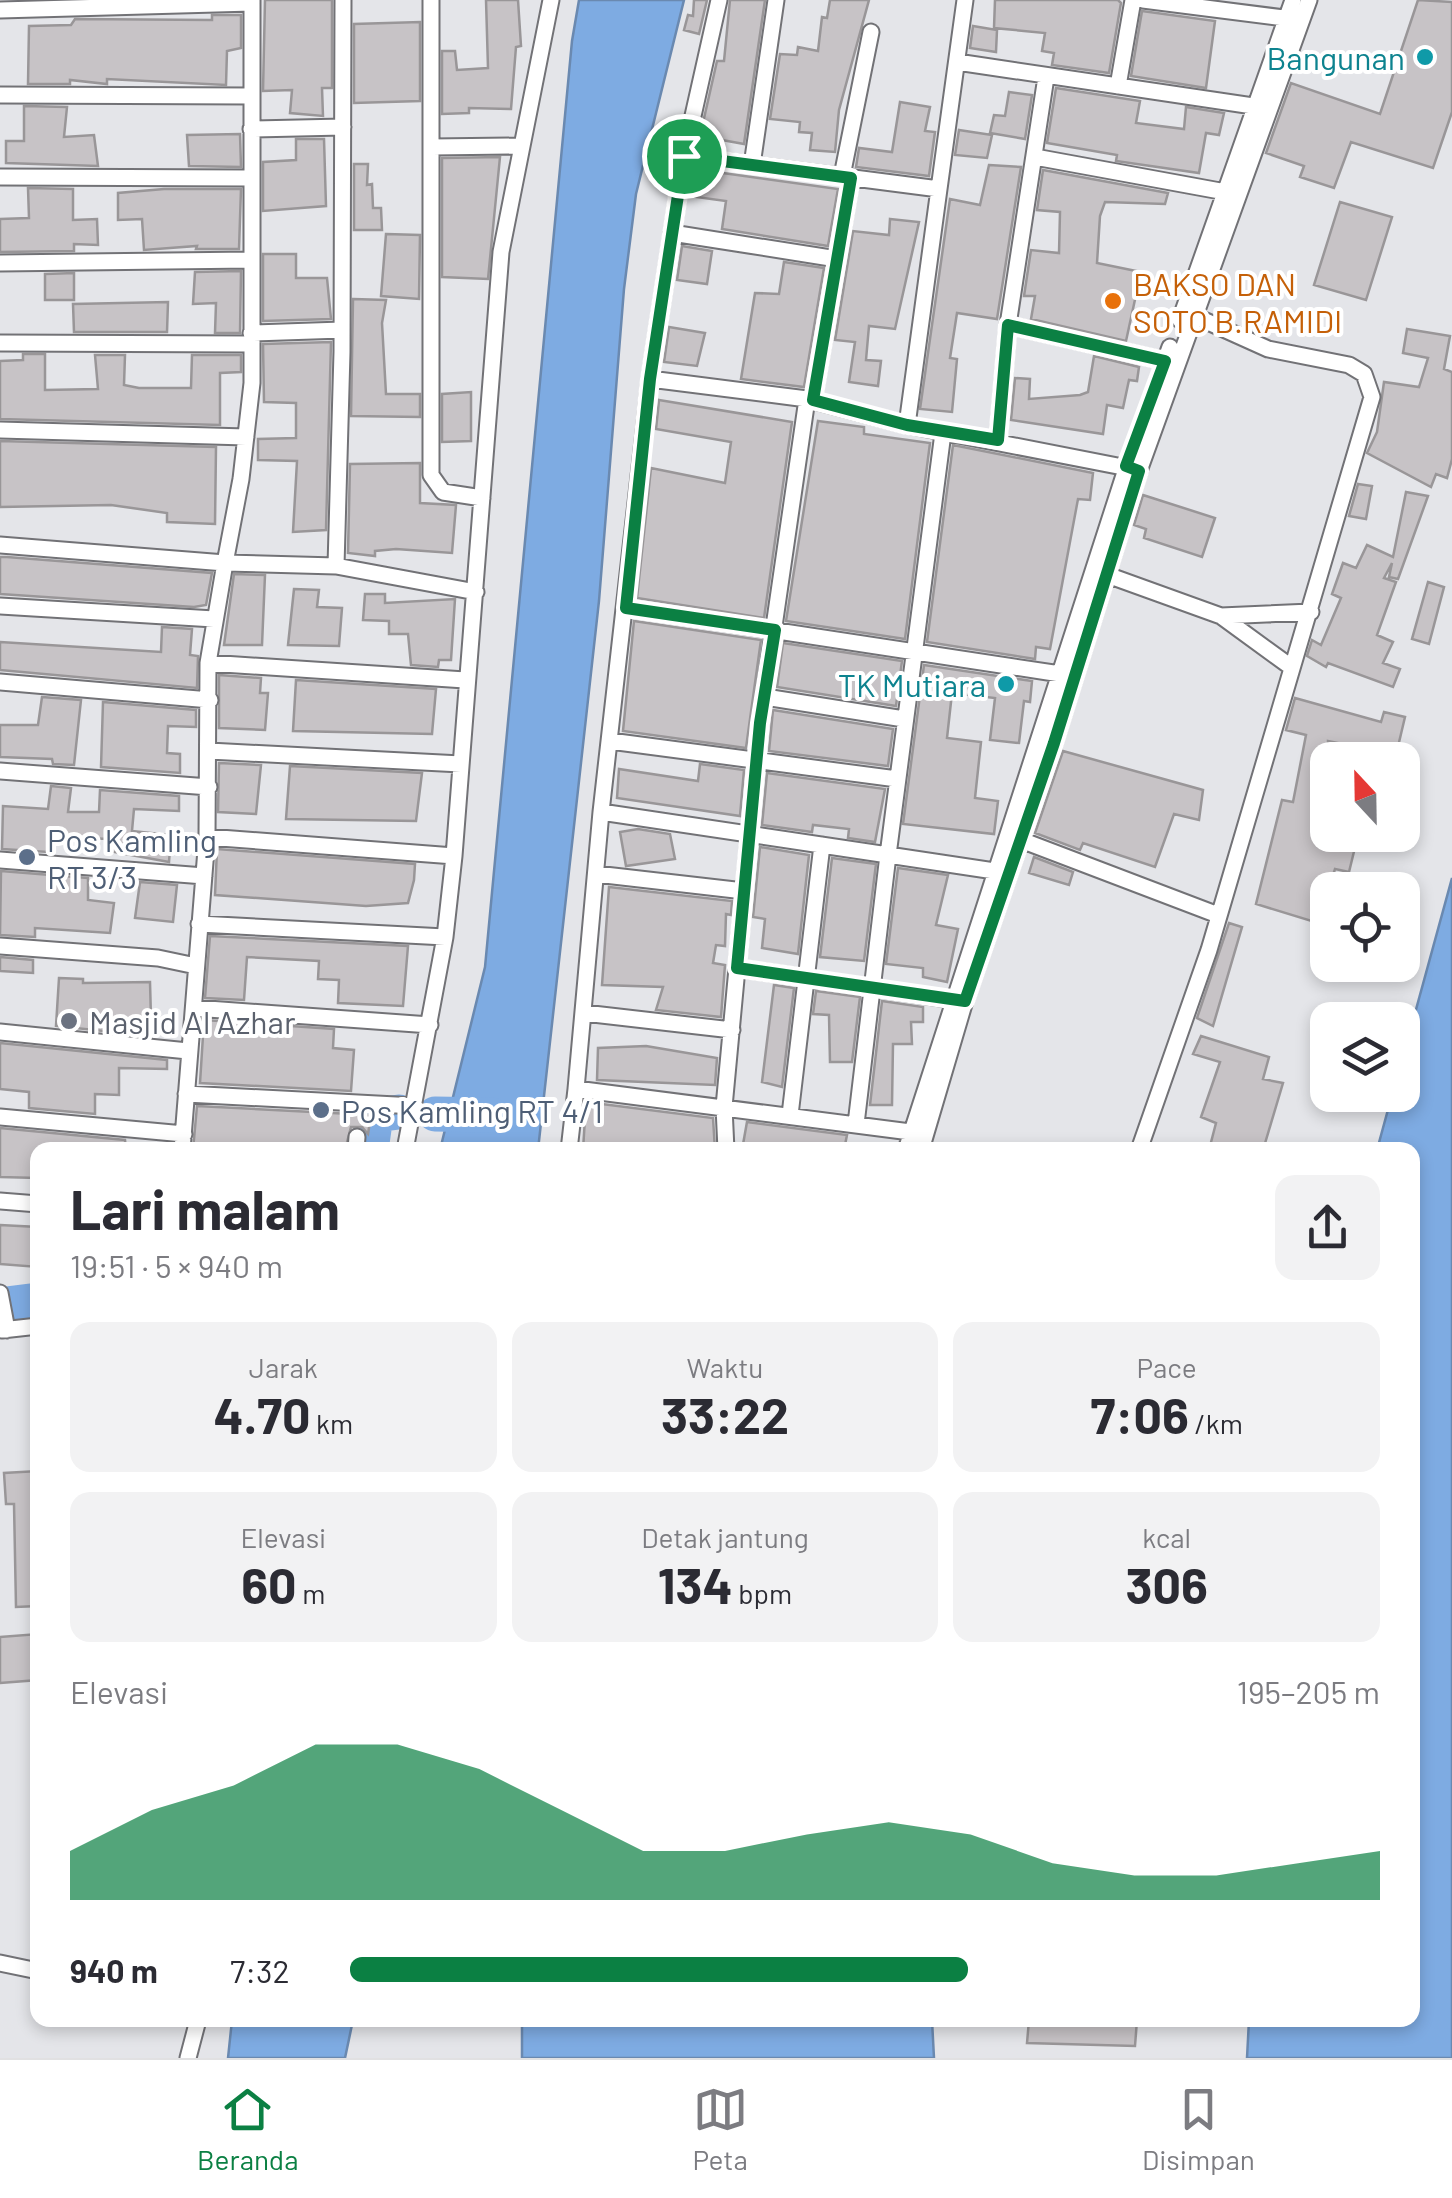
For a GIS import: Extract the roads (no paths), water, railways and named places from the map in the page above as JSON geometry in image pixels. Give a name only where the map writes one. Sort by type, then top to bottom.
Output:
[{"type":"street","points":[[336,566],[342,330],[342,0]]},
{"type":"street","points":[[432,0],[432,475],[442,492],[482,498]]},
{"type":"street","points":[[407,1142],[446,937],[501,252],[519,146],[539,74],[550,0]]},
{"type":"street","points":[[571,1142],[601,812],[650,379],[684,156],[719,0]]},
{"type":"street","points":[[752,165],[776,0]]},
{"type":"street","points":[[907,425],[966,0]]},
{"type":"street","points":[[1118,86],[1134,0]]},
{"type":"street","points":[[1143,0],[1294,20]]},
{"type":"street","points":[[1133,468],[1294,20],[1292,0]]},
{"type":"street","points":[[1230,193],[1253,106],[1294,20],[1309,0]]},
{"type":"street","points":[[0,10],[252,2],[251,338],[246,437],[208,663],[207,837],[183,1142],[0,1117]]},
{"type":"street","points":[[726,1142],[724,1107],[765,697],[870,32]]},
{"type":"street","points":[[957,62],[1253,106]]},
{"type":"street","points":[[998,440],[1008,325],[1046,77]]},
{"type":"street","points":[[0,96],[251,96]]},
{"type":"street","points":[[250,130],[342,127]]},
{"type":"street","points":[[432,146],[519,146]]},
{"type":"street","points":[[684,156],[939,189]]},
{"type":"street","points":[[1034,157],[1230,193]]},
{"type":"street","points":[[0,177],[250,178]]},
{"type":"street","points":[[672,233],[837,259]]},
{"type":"street","points":[[0,263],[251,260]]},
{"type":"street","points":[[576,1089],[856,1124],[919,1139],[958,1000],[1101,572],[1165,361],[1188,313]]},
{"type":"street","points":[[1142,1142],[1218,915],[1372,396],[1364,374],[1349,365],[1268,348],[1188,313]]},
{"type":"street","points":[[1008,325],[1165,361]]},
{"type":"street","points":[[0,343],[251,338],[342,330]]},
{"type":"street","points":[[650,379],[810,400],[942,433],[998,440],[1133,468]]},
{"type":"street","points":[[0,430],[246,437]]},
{"type":"street","points":[[856,1124],[942,433]]},
{"type":"street","points":[[0,545],[225,563],[336,566],[476,592]]},
{"type":"street","points":[[1101,572],[1221,616],[1291,667]]},
{"type":"street","points":[[0,606],[214,619]]},
{"type":"street","points":[[626,608],[1067,674]]},
{"type":"street","points":[[1221,616],[1310,612]]},
{"type":"street","points":[[208,663],[465,680]]},
{"type":"street","points":[[1003,873],[1021,840],[1067,674]]},
{"type":"street","points":[[0,682],[210,700]]},
{"type":"street","points":[[765,697],[904,719]]},
{"type":"street","points":[[610,741],[897,779]]},
{"type":"street","points":[[210,751],[462,764]]},
{"type":"street","points":[[0,771],[209,787]]},
{"type":"street","points":[[601,812],[1003,873]]},
{"type":"street","points":[[207,837],[454,856]]},
{"type":"street","points":[[1021,840],[1218,915]]},
{"type":"street","points":[[790,1116],[822,845]]},
{"type":"street","points":[[0,860],[204,876]]},
{"type":"street","points":[[596,874],[744,891]]},
{"type":"street","points":[[199,924],[446,937]]},
{"type":"street","points":[[0,946],[158,958],[196,966]]},
{"type":"street","points":[[737,968],[958,1000]]},
{"type":"street","points":[[194,1008],[430,1026]]},
{"type":"street","points":[[584,1013],[732,1030]]},
{"type":"street","points":[[0,1032],[188,1051]]},
{"type":"street","points":[[186,1094],[415,1106]]},
{"type":"street","points":[[0,1201],[30,1203]]},
{"type":"street","points":[[2,1295],[4,1325],[30,1326]]},
{"type":"street","points":[[0,1963],[30,1969]]},
{"type":"street","points":[[188,2058],[196,2027]]},
{"type":"water","points":[[579,0],[684,0],[636,194],[624,289],[599,601],[539,1142],[442,1142],[485,967],[572,41]]},
{"type":"water","points":[[1452,878],[1452,2058],[1247,2058],[1249,2027],[1420,2027],[1420,1142],[1379,1142],[1387,1112],[1420,1112],[1418,1002]]},
{"type":"water","points":[[231,2027],[352,2027],[345,2058],[228,2058]]},
{"type":"water","points":[[522,2027],[932,2027],[934,2058],[522,2058]]},
{"type":"waterway","points":[[372,1142],[376,1115],[399,1112]]},
{"type":"waterway","points":[[435,1114],[492,1115]]},
{"type":"waterway","points":[[0,1305],[30,1301]]},
{"type":"place","name":"Bangunan","points":[[1425,57]]},
{"type":"place","name":"BAKSO DAN SOTO B.RAMIDI","points":[[1113,301]]},
{"type":"place","name":"TK Mutiara","points":[[1006,684]]},
{"type":"place","name":"Pos Kamling RT 3/3","points":[[27,857]]},
{"type":"place","name":"Masjid Al Azhar","points":[[69,1021]]},
{"type":"place","name":"Pos Kamling RT 4/1","points":[[321,1110]]}]
